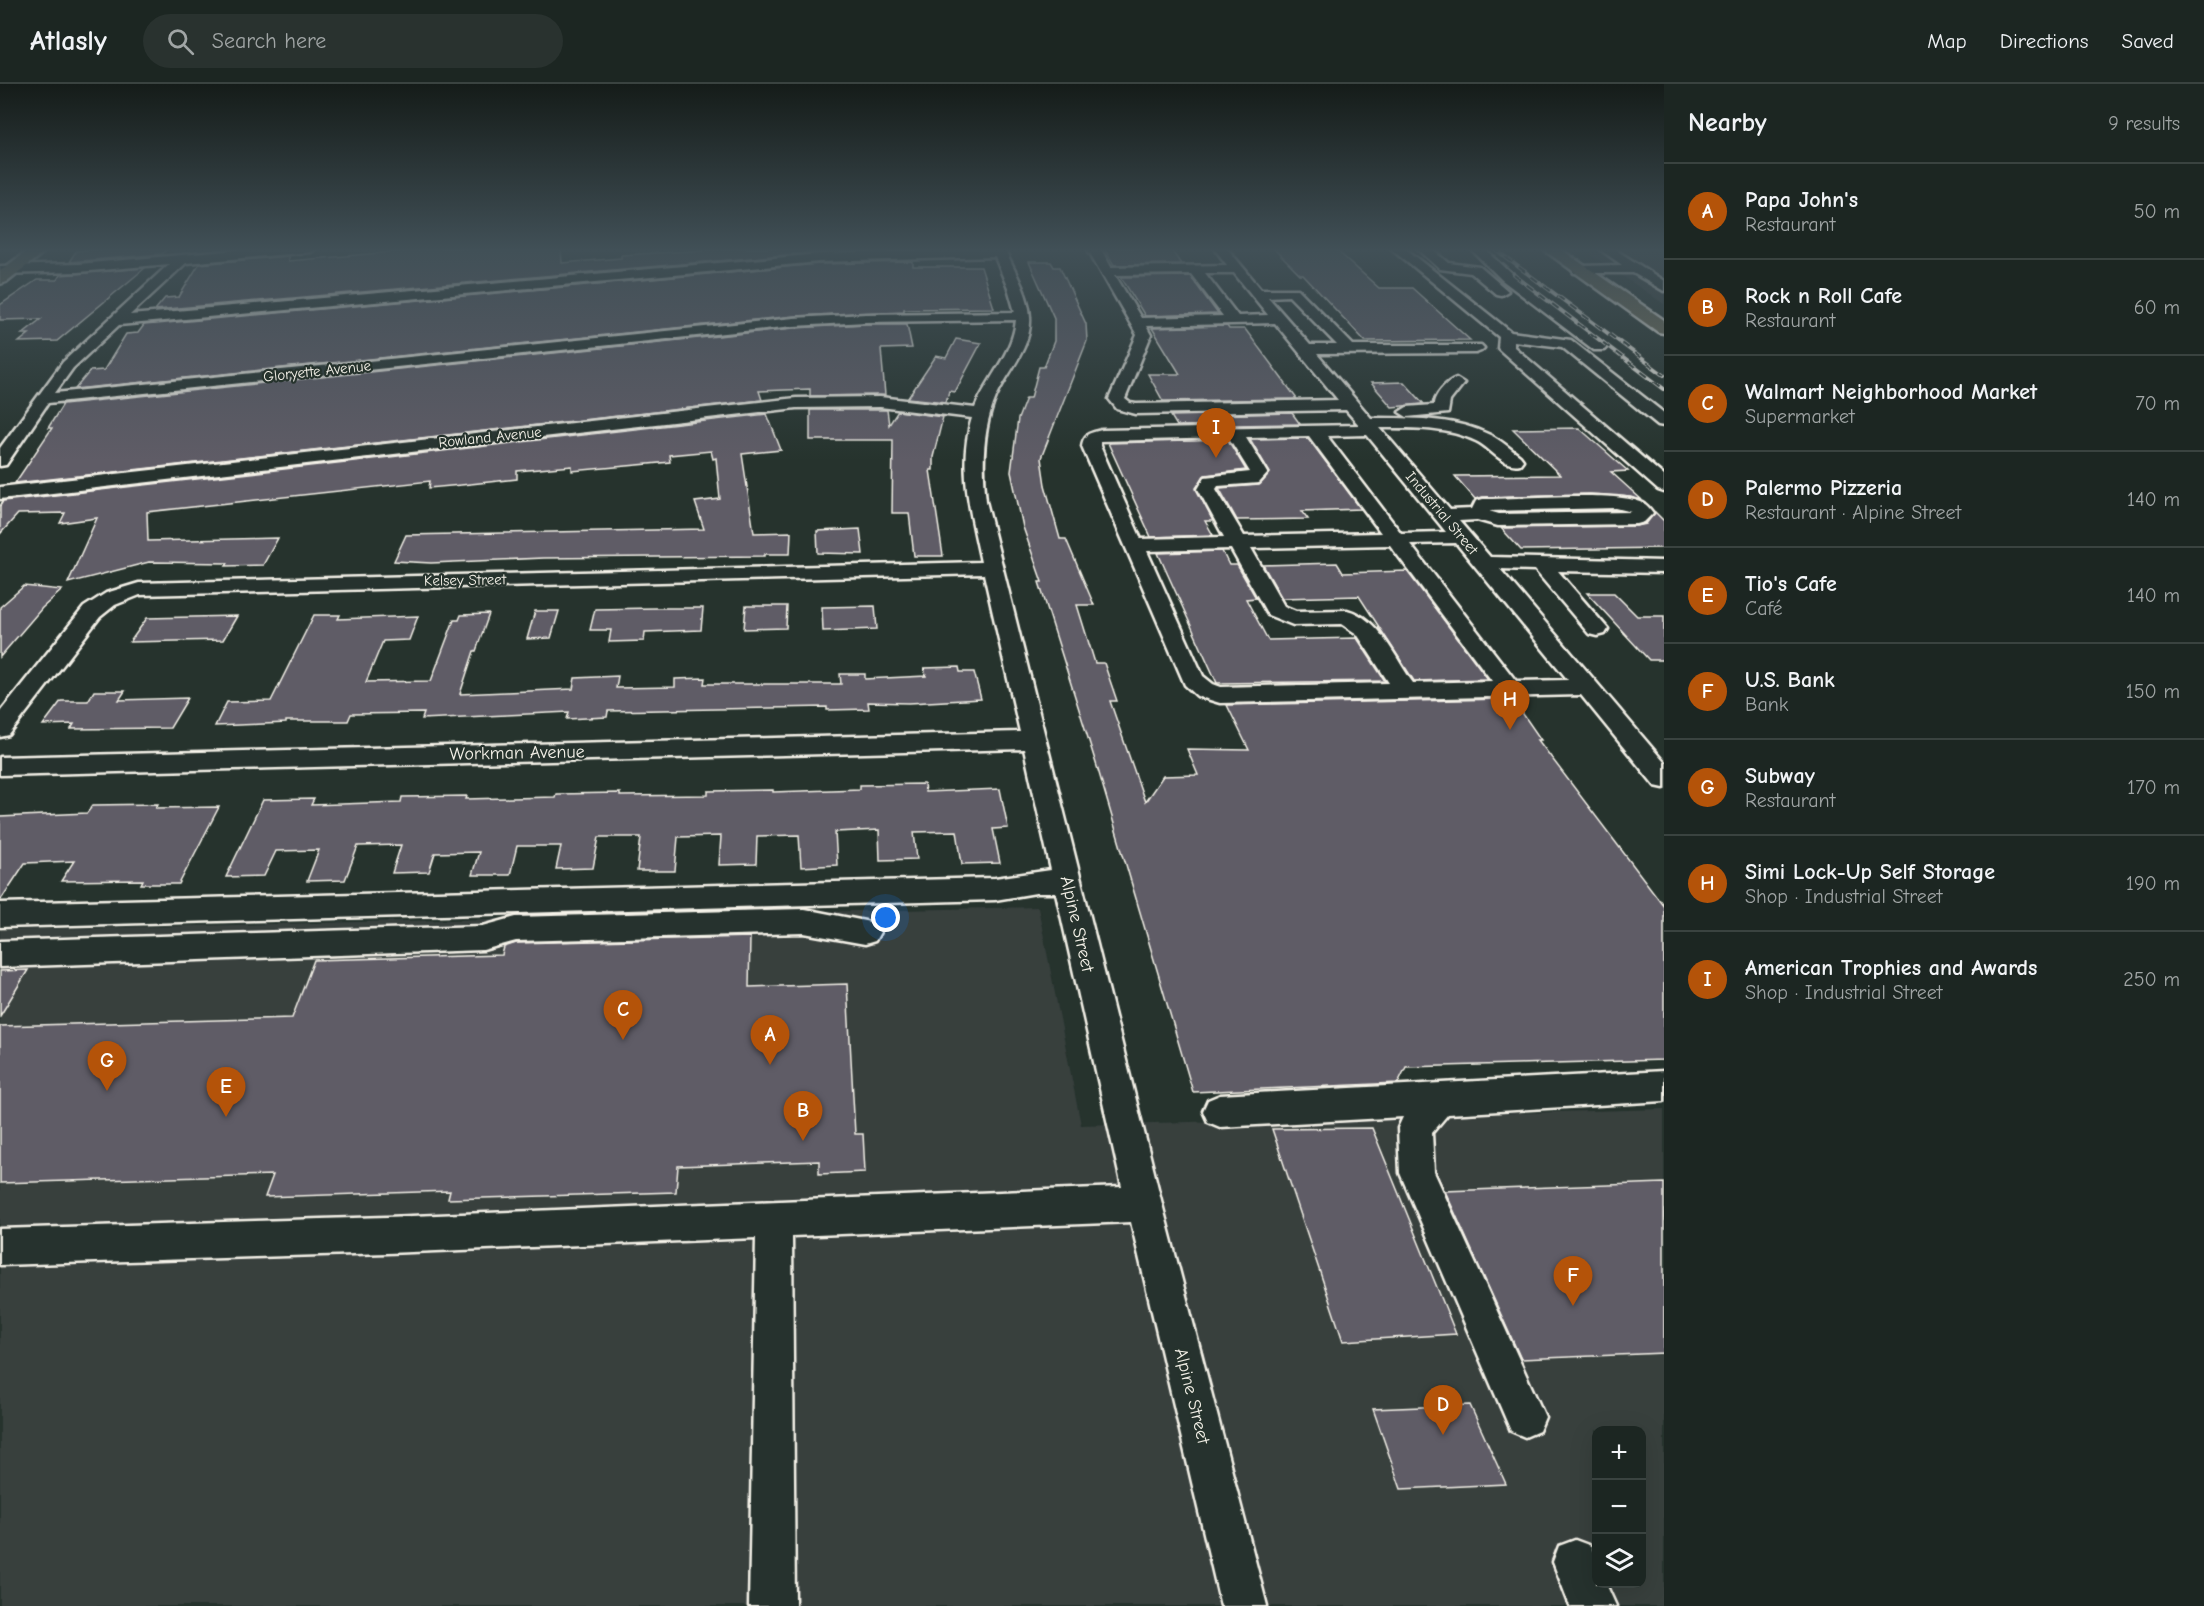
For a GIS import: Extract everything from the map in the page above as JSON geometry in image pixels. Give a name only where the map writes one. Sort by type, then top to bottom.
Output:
[{"type":"main road","points":[[1651,319],[1664,328]]},
{"type":"street","points":[[0,462],[68,365],[116,321],[138,319]]},
{"type":"street","name":"Gloryette Avenue","points":[[43,399],[794,322],[848,319]]},
{"type":"street","name":"Alpine Street","points":[[1022,319],[1019,339],[981,414],[974,443],[973,474],[977,501],[1144,1204],[1244,1606]]},
{"type":"street","points":[[1134,319],[1144,335],[1117,399],[1119,404],[1126,408],[1362,418],[1432,426],[1462,431],[1485,439],[1514,460]]},
{"type":"street","points":[[1320,319],[1349,349]]},
{"type":"street","points":[[1486,319],[1507,336],[1566,344],[1664,421]]},
{"type":"street","points":[[1562,319],[1609,355]]},
{"type":"street","points":[[1136,322],[1280,320]]},
{"type":"street","name":"Industrial Street","points":[[1280,320],[1664,779]]},
{"type":"street","points":[[1507,336],[1528,325]]},
{"type":"street","points":[[1507,336],[1506,348],[1664,486]]},
{"type":"street","points":[[1305,350],[1476,348]]},
{"type":"street","points":[[1456,383],[1442,400],[1442,409],[1362,418],[1314,431],[1102,435],[1092,438],[1091,446],[1193,680],[1205,690],[1221,695],[1588,687]]},
{"type":"street","name":"Rowland Avenue","points":[[0,493],[796,402],[880,402],[981,414]]},
{"type":"street","points":[[1314,431],[1510,689]]},
{"type":"street","points":[[1234,432],[1259,473],[1253,478],[1211,481],[1207,489],[1276,610],[1293,618],[1347,617],[1365,629],[1406,691]]},
{"type":"street","points":[[1444,516],[1478,514],[1498,520],[1637,518],[1643,513],[1637,507],[1616,502],[1483,505],[1478,514]]},
{"type":"street","points":[[1134,544],[1463,537]]},
{"type":"street","points":[[1484,563],[1664,567]]},
{"type":"street","points":[[1540,563],[1597,629]]},
{"type":"street","name":"Kelsey Street","points":[[0,729],[92,612],[104,602],[120,594],[139,589],[994,568]]},
{"type":"street","name":"Workman Avenue","points":[[0,766],[1033,740]]},
{"type":"street","points":[[0,915],[995,889],[1036,882],[1067,881]]},
{"type":"street","points":[[0,954],[483,938],[516,929],[804,921],[864,932]]},
{"type":"street","points":[[1220,1111],[1664,1086]]},
{"type":"street","points":[[1440,1098],[1415,1128],[1417,1173],[1525,1417]]},
{"type":"street","points":[[0,1247],[774,1220],[1144,1204]]},
{"type":"street","points":[[772,1606],[774,1220]]},
{"type":"street","points":[[1575,1562],[1593,1606]]},
{"type":"shaded area","points":[[1038,907],[1081,1125],[1664,1109],[1664,1606],[0,1606],[0,930]]},
{"type":"building","points":[[41,319],[83,319],[57,341],[19,342],[29,334],[22,334]]},
{"type":"building","points":[[210,319],[764,319],[75,389],[90,371],[104,370],[126,334],[138,333],[144,325]]},
{"type":"building","points":[[1054,319],[1084,319],[1087,341],[1041,458],[1045,485],[1060,539],[1066,539],[1094,605],[1077,605],[1095,663],[1104,663],[1117,701],[1110,701],[1145,802],[1163,776],[1198,775],[1187,749],[1249,750],[1227,705],[1503,699],[1512,712],[1521,711],[1541,740],[1538,740],[1664,906],[1664,1060],[1406,1067],[1398,1083],[1193,1092],[1099,773],[1039,582],[1042,582],[1023,527],[1011,472],[1018,419],[1026,398],[1031,398],[1039,367],[1044,367],[1054,341]]},
{"type":"building","points":[[1344,319],[1447,319],[1470,340],[1365,341]]},
{"type":"building","points":[[907,324],[912,348],[881,349],[885,395],[810,396],[810,389],[759,391],[762,400],[15,483],[52,428],[48,428],[63,404],[794,328]]},
{"type":"building","points":[[1227,326],[1229,329],[1245,329],[1297,399],[1163,401],[1148,374],[1180,374],[1152,328]]},
{"type":"building","points":[[956,339],[981,343],[955,392],[949,391],[946,402],[908,398],[936,356],[946,358]]},
{"type":"building","points":[[1404,382],[1424,404],[1392,407],[1371,383]]},
{"type":"building","points":[[810,410],[887,410],[889,425],[898,411],[943,417],[933,457],[933,470],[930,470],[943,556],[914,556],[909,513],[892,513],[893,440],[810,440]]},
{"type":"building","points":[[1292,413],[1300,424],[1177,426],[1171,416]]},
{"type":"building","points":[[767,414],[781,450],[742,454],[754,533],[791,532],[790,554],[543,558],[431,563],[394,561],[406,535],[704,529],[695,502],[720,499],[716,458],[713,459],[711,451],[669,455],[670,462],[572,471],[572,466],[517,471],[517,479],[429,488],[430,481],[147,512],[148,541],[278,538],[263,565],[226,566],[228,563],[149,562],[68,583],[97,518],[60,523],[65,513],[18,514],[0,534],[0,506],[3,501]]},
{"type":"building","points":[[1579,428],[1628,471],[1611,472],[1642,500],[1590,494],[1475,499],[1455,476],[1560,475],[1513,429]]},
{"type":"building","points":[[1308,438],[1361,509],[1302,511],[1308,519],[1237,520],[1219,488],[1259,485],[1270,473],[1250,439]]},
{"type":"building","points":[[1228,440],[1246,470],[1205,475],[1196,488],[1213,521],[1205,521],[1213,535],[1151,537],[1108,443]]},
{"type":"building","points":[[1655,512],[1664,521],[1664,548],[1521,550],[1501,528],[1637,526],[1646,524]]},
{"type":"building","points":[[860,529],[863,554],[818,553],[817,531]]},
{"type":"building","points":[[1222,551],[1229,565],[1237,565],[1256,598],[1246,599],[1268,640],[1357,638],[1385,681],[1217,683],[1158,553]]},
{"type":"building","points":[[1337,563],[1343,573],[1407,571],[1488,679],[1414,681],[1359,596],[1282,598],[1263,565]]},
{"type":"building","points":[[24,586],[62,590],[42,608],[0,657],[0,607]]},
{"type":"building","points":[[1587,593],[1614,593],[1637,616],[1664,616],[1664,660],[1649,660]]},
{"type":"building","points":[[746,606],[787,606],[786,628],[744,629]]},
{"type":"building","points":[[875,606],[877,629],[823,631],[822,607]]},
{"type":"building","points":[[703,608],[701,630],[645,632],[644,641],[609,642],[611,630],[590,630],[595,609]]},
{"type":"building","points":[[535,611],[559,611],[551,638],[527,639]]},
{"type":"building","points":[[489,614],[460,694],[573,689],[575,678],[618,676],[616,688],[675,687],[675,679],[705,678],[704,684],[841,684],[840,674],[865,674],[865,679],[926,676],[924,668],[959,667],[960,672],[974,672],[981,699],[909,703],[868,702],[869,709],[827,710],[827,707],[608,711],[607,717],[567,719],[569,712],[422,719],[424,713],[351,714],[348,721],[286,721],[286,723],[215,726],[227,702],[271,701],[314,615],[340,615],[338,619],[418,616],[409,640],[383,641],[366,682],[431,681],[454,620],[459,620],[461,615]]},
{"type":"building","points":[[237,616],[223,640],[130,642],[147,618]]},
{"type":"building","points":[[94,691],[125,691],[119,700],[188,698],[170,728],[71,729],[74,724],[43,725],[61,701],[88,701]]},
{"type":"building","points":[[924,784],[925,792],[1000,789],[1008,828],[993,829],[1000,863],[962,864],[957,831],[914,832],[917,859],[880,860],[879,830],[835,832],[837,865],[801,867],[799,835],[757,836],[756,864],[719,865],[721,836],[678,837],[675,871],[637,871],[641,837],[599,837],[593,868],[556,869],[561,846],[517,846],[510,875],[472,875],[479,852],[435,853],[429,872],[392,873],[401,845],[358,846],[345,880],[307,881],[319,850],[276,851],[264,876],[226,877],[263,800],[314,799],[311,805],[401,802],[402,797],[467,796],[466,799],[620,793],[620,796],[708,795],[708,791],[773,790],[773,792],[860,789],[860,785]]},
{"type":"building","points":[[158,804],[156,808],[219,807],[179,884],[141,884],[143,880],[61,881],[74,861],[25,863],[0,901],[0,817],[87,813],[93,805]]},
{"type":"building","points":[[750,937],[749,987],[847,984],[855,1134],[863,1134],[865,1172],[819,1174],[819,1161],[678,1166],[676,1192],[448,1199],[450,1191],[265,1197],[273,1175],[0,1183],[0,1026],[292,1018],[314,960],[502,955],[504,947],[516,943]]},
{"type":"building","points":[[28,970],[0,1016],[0,971]]},
{"type":"building","points":[[1372,1128],[1456,1334],[1343,1341],[1272,1129]]},
{"type":"building","points":[[1664,1183],[1664,1353],[1521,1359],[1445,1191]]},
{"type":"building","points":[[1470,1405],[1506,1484],[1401,1489],[1373,1409]]},
{"type":"railway","points":[[1572,319],[1664,389]]},
{"type":"railway","points":[[1589,319],[1664,375]]},
{"type":"place","name":"American Trophies and Awards","points":[[1216,458]]},
{"type":"place","name":"Simi Lock-Up Self Storage","points":[[1510,730]]},
{"type":"place","name":"Walmart Neighborhood Market","points":[[623,1040]]},
{"type":"place","name":"Papa John's","points":[[770,1065]]},
{"type":"place","name":"Subway","points":[[107,1091]]},
{"type":"place","name":"Tio's Cafe","points":[[226,1117]]},
{"type":"place","name":"Rock n Roll Cafe","points":[[803,1141]]},
{"type":"place","name":"U.S. Bank","points":[[1573,1306]]},
{"type":"place","name":"Palermo Pizzeria","points":[[1443,1435]]}]
